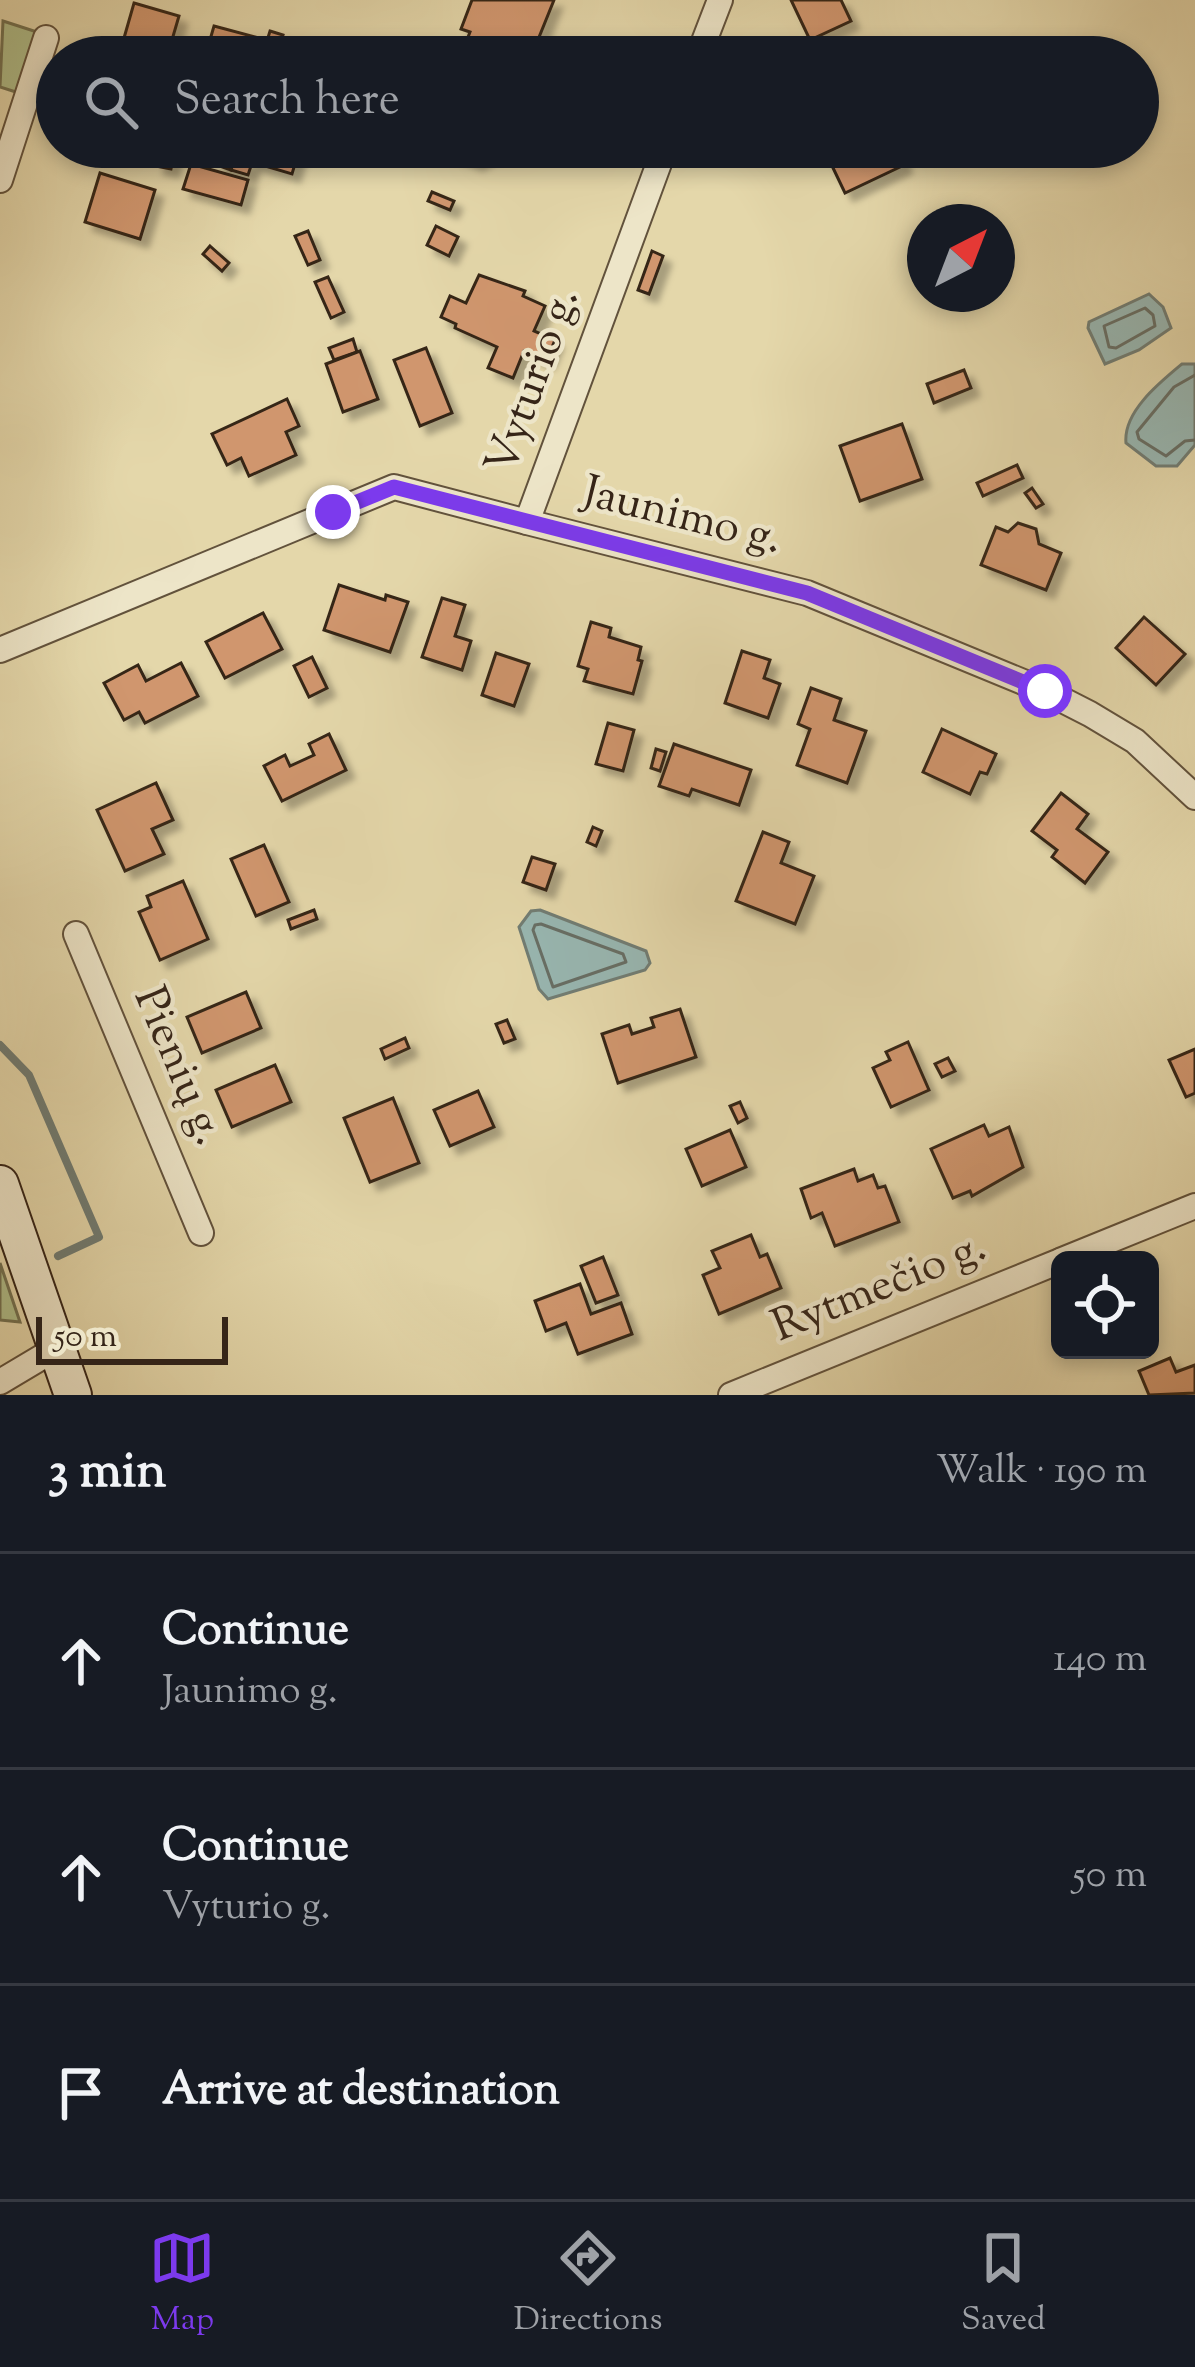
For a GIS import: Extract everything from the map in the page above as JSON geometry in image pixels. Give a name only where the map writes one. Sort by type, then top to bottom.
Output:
[{"type":"main road","points":[[0,1184],[73,1395]]},
{"type":"street","points":[[706,36],[720,0]]},
{"type":"street","points":[[0,180],[36,69]]},
{"type":"street","name":"Vyturio g.","points":[[0,650],[394,487],[527,522],[657,168]]},
{"type":"street","name":"Jaunimo g.","points":[[527,522],[807,593],[1090,714],[1135,742],[1195,796]]},
{"type":"street","name":"Pienių g.","points":[[76,934],[201,1234]]},
{"type":"street","name":"Rytmečio g.","points":[[1083,1251],[1195,1205]]},
{"type":"street","name":"Rytmečio g.","points":[[731,1395],[1051,1264]]},
{"type":"street","points":[[0,1382],[57,1348]]},
{"type":"green space","points":[[3,21],[37,32],[19,93],[0,87]]},
{"type":"green space","points":[[0,1263],[20,1322],[0,1320]]},
{"type":"water","points":[[1149,294],[1163,307],[1171,328],[1139,350],[1105,364],[1089,322]]},
{"type":"water","points":[[1182,364],[1195,364],[1195,445],[1177,466],[1156,466],[1126,443],[1127,431],[1144,399]]},
{"type":"water","points":[[540,910],[646,951],[650,963],[645,970],[548,999],[539,989],[519,927],[531,911]]},
{"type":"building","points":[[472,0],[554,0],[539,36],[468,36],[470,32],[461,29]]},
{"type":"building","points":[[791,0],[841,0],[851,21],[808,36]]},
{"type":"building","points":[[134,3],[179,16],[173,36],[125,36]]},
{"type":"building","points":[[214,26],[252,36],[211,36]]},
{"type":"building","points":[[190,168],[248,180],[241,205],[183,189]]},
{"type":"building","points":[[833,168],[898,168],[845,193]]},
{"type":"building","points":[[100,173],[155,190],[140,239],[85,222]]},
{"type":"building","points":[[432,192],[454,201],[450,210],[428,201]]},
{"type":"building","points":[[436,226],[458,237],[449,256],[427,245]]},
{"type":"building","points":[[308,231],[320,260],[308,265],[295,236]]},
{"type":"building","points":[[210,246],[229,263],[222,271],[203,254]]},
{"type":"building","points":[[652,251],[663,256],[649,294],[638,290]]},
{"type":"building","points":[[479,275],[525,291],[523,296],[545,306],[534,331],[555,340],[546,361],[524,351],[513,378],[488,368],[497,347],[441,317],[450,296],[466,303]]},
{"type":"building","points":[[328,277],[344,312],[331,318],[315,282]]},
{"type":"building","points":[[353,339],[357,352],[334,360],[329,348]]},
{"type":"building","points":[[426,348],[452,413],[420,426],[394,360]]},
{"type":"building","points":[[360,351],[378,399],[343,412],[326,364]]},
{"type":"building","points":[[964,370],[971,388],[934,403],[927,384]]},
{"type":"building","points":[[287,399],[299,426],[286,432],[296,455],[249,476],[241,458],[227,465],[212,434]]},
{"type":"building","points":[[902,424],[922,479],[860,501],[840,446]]},
{"type":"building","points":[[1017,465],[1023,478],[983,496],[977,483]]},
{"type":"building","points":[[1032,488],[1043,504],[1036,508],[1025,493]]},
{"type":"building","points":[[1018,523],[1036,529],[1039,544],[1061,553],[1046,590],[981,565],[996,527],[1008,532]]},
{"type":"building","points":[[339,585],[408,602],[390,652],[324,630]]},
{"type":"building","points":[[442,598],[465,605],[455,636],[471,641],[462,670],[422,657]]},
{"type":"building","points":[[263,613],[282,649],[225,678],[206,642]]},
{"type":"building","points":[[1144,617],[1185,654],[1156,685],[1116,648]]},
{"type":"building","points":[[591,622],[611,628],[609,637],[641,647],[633,694],[584,681],[588,669],[578,666]]},
{"type":"building","points":[[742,651],[770,660],[764,678],[780,684],[768,718],[725,703]]},
{"type":"building","points":[[496,653],[529,664],[514,706],[482,695]]},
{"type":"building","points":[[312,657],[327,688],[309,697],[294,666]]},
{"type":"building","points":[[181,663],[198,696],[145,723],[139,712],[124,720],[104,683],[138,665],[146,681]]},
{"type":"building","points":[[811,688],[841,699],[834,720],[866,731],[847,783],[797,765],[810,729],[798,724]]},
{"type":"building","points":[[608,723],[634,730],[623,771],[596,764]]},
{"type":"building","points":[[942,729],[996,754],[987,774],[980,772],[970,794],[923,772]]},
{"type":"building","points":[[329,734],[346,770],[282,801],[264,766],[285,755],[290,766],[314,755],[309,744]]},
{"type":"building","points":[[674,744],[751,770],[739,805],[692,789],[689,796],[659,786]]},
{"type":"building","points":[[656,749],[666,752],[660,771],[651,768]]},
{"type":"building","points":[[156,783],[173,820],[152,829],[164,854],[125,871],[97,810]]},
{"type":"building","points":[[1061,793],[1088,814],[1077,829],[1108,852],[1085,883],[1052,857],[1057,850],[1032,831]]},
{"type":"building","points":[[593,827],[602,831],[596,846],[587,842]]},
{"type":"building","points":[[763,832],[789,842],[781,863],[814,876],[795,924],[736,901]]},
{"type":"building","points":[[264,845],[289,902],[256,916],[231,859]]},
{"type":"building","points":[[532,857],[555,864],[546,890],[523,882]]},
{"type":"building","points":[[183,881],[208,939],[160,960],[139,912],[151,907],[147,896]]},
{"type":"building","points":[[314,910],[317,919],[291,929],[288,920]]},
{"type":"building","points":[[246,992],[261,1028],[202,1053],[187,1017]]},
{"type":"building","points":[[680,1009],[696,1057],[618,1083],[602,1034],[629,1025],[632,1034],[654,1027],[651,1018]]},
{"type":"building","points":[[507,1020],[515,1039],[504,1043],[496,1024]]},
{"type":"building","points":[[405,1038],[409,1048],[385,1059],[381,1049]]},
{"type":"building","points":[[908,1042],[929,1090],[891,1107],[873,1068],[890,1060],[886,1052]]},
{"type":"building","points":[[1195,1049],[1195,1093],[1186,1097],[1169,1060]]},
{"type":"building","points":[[948,1058],[955,1071],[942,1077],[935,1064]]},
{"type":"building","points":[[275,1065],[291,1102],[232,1127],[216,1090]]},
{"type":"building","points":[[478,1091],[494,1127],[450,1146],[434,1110]]},
{"type":"building","points":[[393,1098],[419,1163],[370,1182],[344,1118]]},
{"type":"building","points":[[740,1102],[747,1118],[738,1123],[730,1106]]},
{"type":"building","points":[[984,1125],[989,1136],[1009,1127],[1023,1167],[972,1196],[970,1191],[953,1198],[931,1149]]},
{"type":"building","points":[[730,1130],[746,1167],[702,1186],[686,1149]]},
{"type":"building","points":[[854,1169],[858,1181],[873,1175],[878,1188],[885,1186],[899,1222],[835,1246],[822,1213],[811,1218],[801,1189]]},
{"type":"building","points":[[751,1235],[760,1257],[767,1254],[781,1288],[719,1314],[703,1275],[720,1268],[712,1251]]},
{"type":"building","points":[[603,1257],[618,1295],[596,1303],[581,1266]]},
{"type":"building","points":[[580,1284],[591,1314],[621,1303],[632,1334],[578,1354],[566,1323],[546,1331],[535,1301]]},
{"type":"building","points":[[1170,1358],[1176,1372],[1195,1365],[1195,1393],[1149,1395],[1139,1371]]},
{"type":"waterway","points":[[0,1045],[29,1075],[99,1237],[58,1256]]},
{"type":"route","points":[[333,512],[394,487],[807,593],[1045,691]]}]
